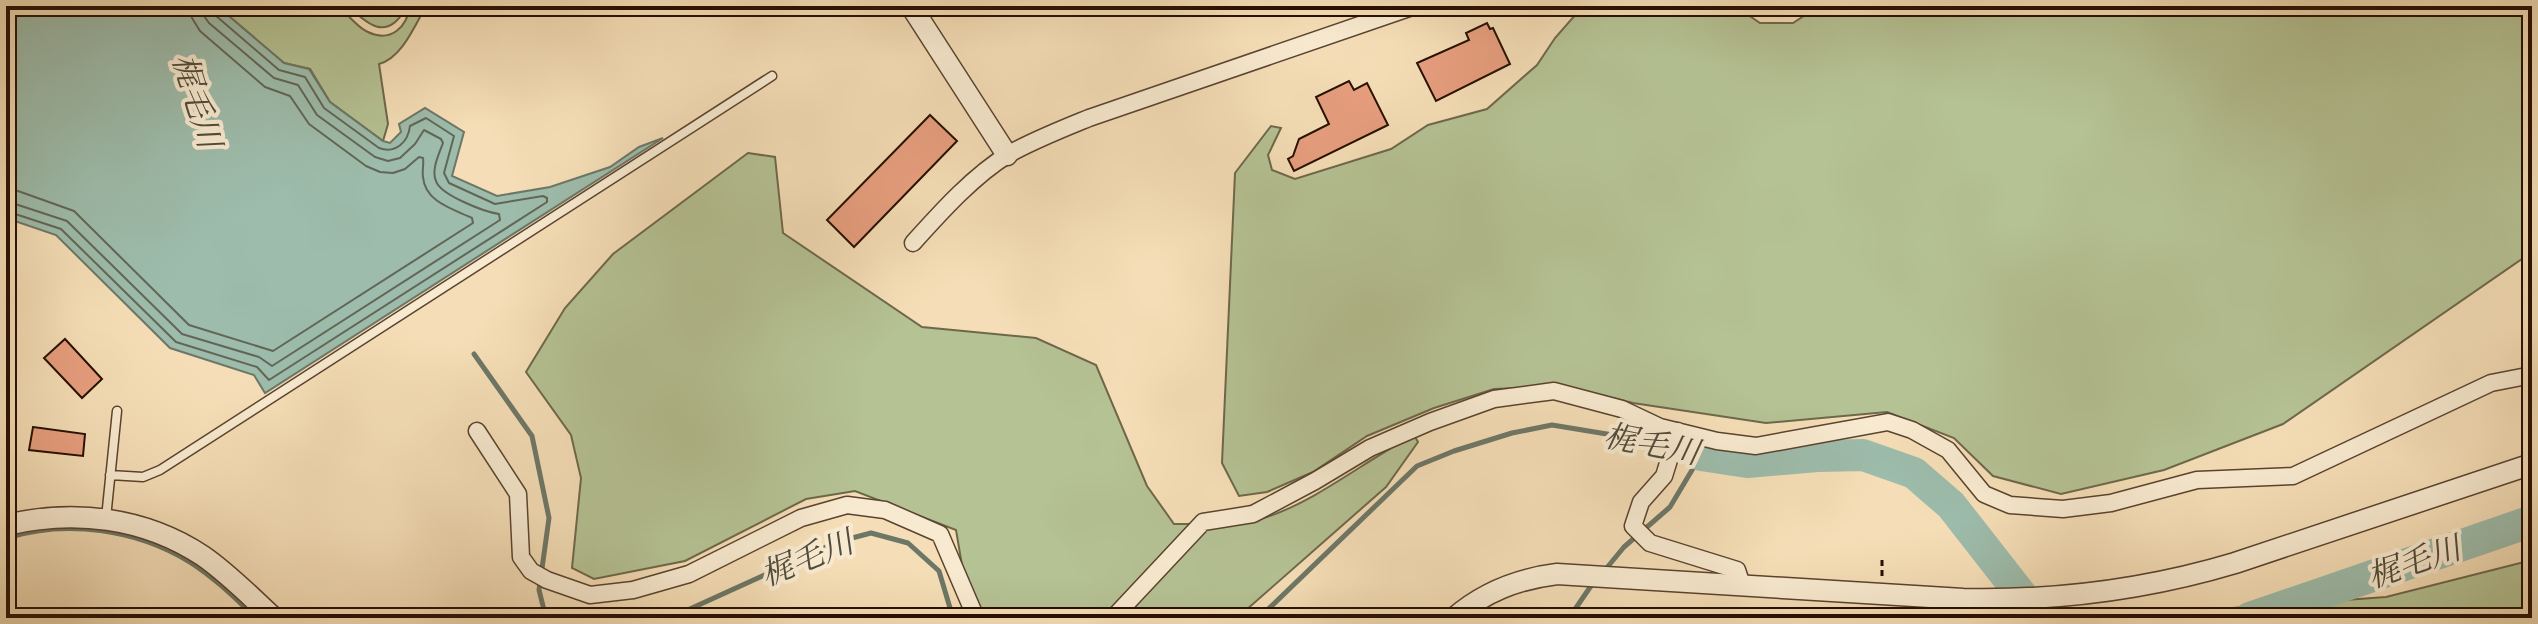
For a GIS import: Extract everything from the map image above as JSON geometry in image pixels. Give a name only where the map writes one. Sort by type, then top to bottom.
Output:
[{"type":"street","points":[[911,6],[1007,155]]},
{"type":"street","points":[[913,243],[940,213],[1007,155],[1089,118],[1415,6]]},
{"type":"street","points":[[1113,618],[1203,522],[1253,514],[1370,448],[1494,399],[1554,391],[1622,409],[1677,436],[1756,446],[1888,422],[1912,430],[1948,450],[1984,494],[2010,505],[2063,509],[2111,503],[2197,480],[2293,476],[2491,383],[2532,375]]},
{"type":"street","points":[[477,431],[518,494],[521,557],[531,571],[547,580],[590,595],[633,590],[689,574],[801,518],[847,505],[885,510],[940,534],[976,618]]},
{"type":"street","points":[[1677,436],[1661,480],[1641,502],[1638,532],[1654,545],[1731,567],[1741,576],[1742,585]]},
{"type":"street","points":[[1454,618],[1483,597],[1519,581],[1557,574],[1984,599],[2055,598],[2146,587],[2191,576],[2532,464]]},
{"type":"street","points":[[6,525],[53,517],[106,519],[154,531],[188,547],[219,568],[274,618]]},
{"type":"lane","points":[[110,475],[143,477],[160,470],[772,76]]},
{"type":"lane","points":[[106,519],[117,411]]},
{"type":"green space","points":[[217,6],[339,6],[364,30],[384,36],[401,26],[410,6],[426,6],[401,48],[379,64],[388,124],[383,141],[330,102],[310,69],[284,63]]},
{"type":"green space","points":[[348,6],[403,6],[404,11],[397,20],[383,27],[362,19]]},
{"type":"green space","points":[[1583,6],[1735,6],[1760,23],[1793,23],[1819,6],[2532,6],[2532,252],[2283,424],[2164,470],[2061,494],[1993,476],[1954,438],[1887,412],[1766,423],[1633,403],[1565,386],[1494,389],[1434,408],[1367,436],[1313,472],[1267,492],[1239,496],[1222,463],[1235,173],[1271,126],[1281,128],[1268,155],[1272,170],[1295,179],[1391,149],[1428,125],[1487,109],[1537,65],[1555,38]]},
{"type":"green space","points":[[748,153],[775,157],[783,233],[922,327],[1036,338],[1096,365],[1147,486],[1174,524],[1233,523],[1267,517],[1305,501],[1414,435],[1418,442],[1386,487],[1237,618],[971,618],[956,530],[855,491],[806,499],[685,561],[594,579],[572,568],[581,478],[571,435],[526,372],[565,308],[613,254]]},
{"type":"green space","points":[[2532,560],[2532,618],[2093,618],[2386,597]]},
{"type":"water","points":[[6,6],[217,6],[284,63],[309,69],[330,102],[383,141],[390,143],[401,132],[399,124],[425,108],[464,132],[452,176],[497,196],[550,187],[610,167],[639,147],[663,138],[265,393],[254,375],[170,348],[56,235],[6,218]]},
{"type":"building","points":[[1487,23],[1490,29],[1493,28],[1510,64],[1436,101],[1417,63],[1469,40],[1466,33]]},
{"type":"building","points":[[1349,81],[1354,90],[1367,83],[1388,125],[1294,171],[1288,159],[1293,156],[1299,139],[1329,124],[1316,97]]},
{"type":"building","points":[[930,115],[957,141],[854,247],[827,220]]},
{"type":"building","points":[[65,339],[102,379],[82,398],[44,358]]},
{"type":"building","points":[[33,427],[85,434],[83,456],[29,450]]},
{"type":"waterway","name":"梶毛川","points":[[474,354],[532,436],[549,518],[539,590],[546,618]]},
{"type":"waterway","name":"梶毛川","points":[[1259,618],[1417,466],[1512,433],[1552,425],[1619,436],[1701,455],[1670,507],[1624,547],[1605,570]]},
{"type":"waterway","name":"梶毛川","points":[[1701,455],[1747,462],[1863,455],[1914,473],[1951,505],[2037,615],[2044,618]]},
{"type":"waterway","name":"梶毛川","points":[[2250,618],[2532,521]]},
{"type":"waterway","points":[[6,538],[29,532],[77,529],[101,530],[147,542],[199,568],[256,618]]},
{"type":"waterway","name":"梶毛川","points":[[670,618],[837,542],[871,533],[908,543],[939,571],[953,618]]},
{"type":"waterway","points":[[1569,618],[1593,583]]}]
